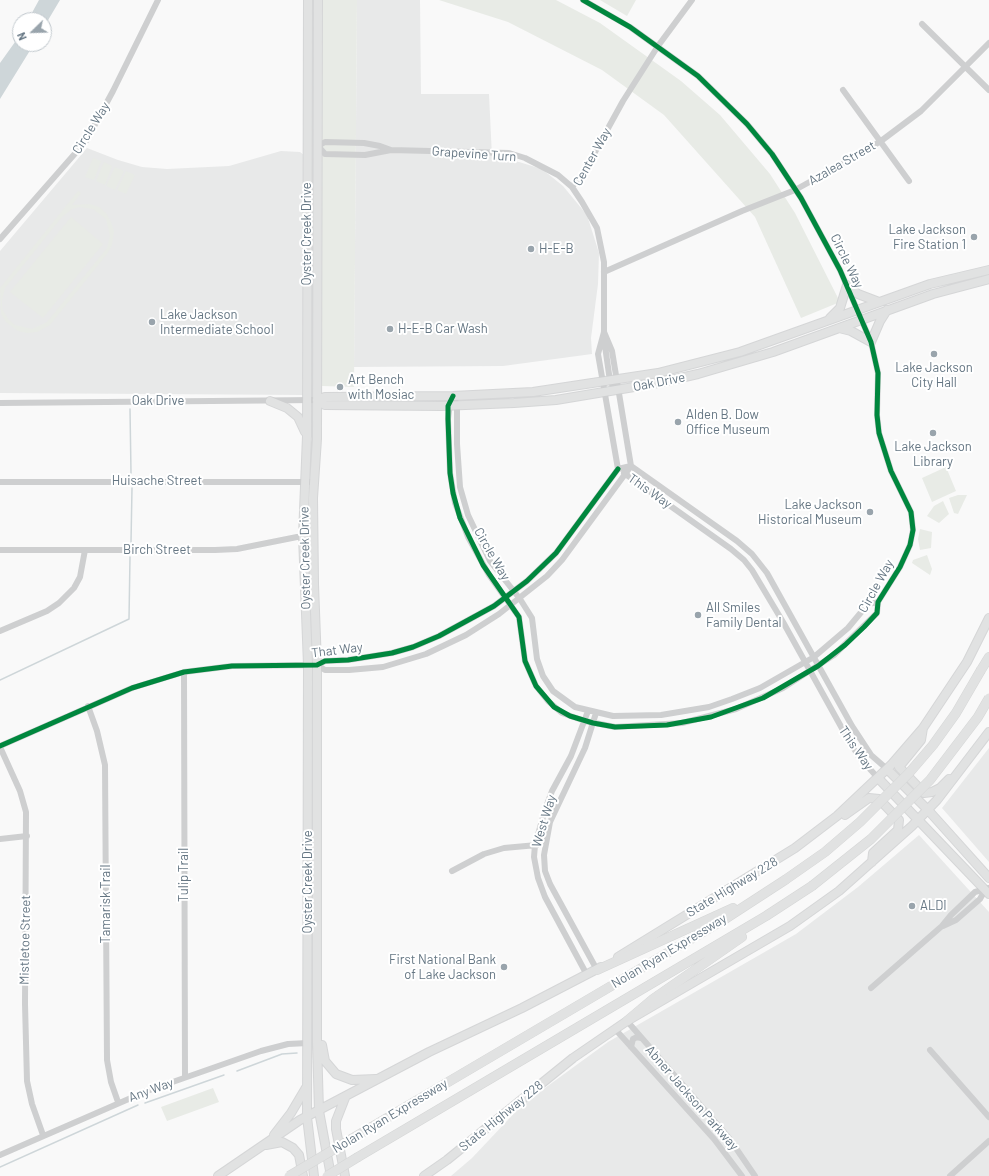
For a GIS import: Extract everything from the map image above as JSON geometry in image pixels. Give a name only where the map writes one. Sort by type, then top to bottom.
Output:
[{"type":"highway","name":"Nolan Ryan Expressway","points":[[290,1176],[725,918],[786,880],[825,852],[860,822],[909,773],[933,745],[956,713],[989,657]]},
{"type":"highway","name":"Nolan Ryan Expressway","points":[[327,1176],[766,916],[825,877],[871,839],[925,785],[978,718],[989,698]]},
{"type":"highway","points":[[597,970],[758,897]]},
{"type":"highway","points":[[627,1021],[653,999],[746,933],[766,916]]},
{"type":"main road","name":"Oyster Creek Drive","points":[[308,0],[307,436],[303,536],[308,665],[307,1117],[314,1176]]},
{"type":"main road","name":"Oyster Creek Drive","points":[[318,0],[317,400],[313,536],[317,665],[317,1032],[319,1112],[331,1176]]},
{"type":"main road","name":"Oak Drive","points":[[317,400],[325,397],[453,396],[534,392],[658,373],[740,352],[930,284],[989,270]]},
{"type":"main road","points":[[979,272],[979,281]]},
{"type":"main road","name":"Oak Drive","points":[[317,400],[325,405],[452,406],[556,400],[620,390],[698,374],[773,352],[933,294],[989,279]]},
{"type":"main road","points":[[930,284],[933,294]]},
{"type":"main road","points":[[826,322],[840,308],[847,285],[858,294],[879,302]]},
{"type":"main road","points":[[839,328],[851,331],[871,342],[880,321],[887,310]]},
{"type":"main road","points":[[270,401],[287,408],[298,417],[307,436]]},
{"type":"main road","name":"State Highway 228","points":[[376,1079],[597,970],[788,852],[837,816],[887,769],[923,728],[967,662],[989,618]]},
{"type":"main road","points":[[923,728],[922,740],[899,767],[924,793],[932,792],[940,788],[952,774],[960,772]]},
{"type":"main road","name":"State Highway 228","points":[[424,1176],[453,1155],[573,1058],[615,1029],[790,926],[839,891],[928,810],[960,772],[989,732]]},
{"type":"main road","name":"This Way","points":[[887,769],[928,810],[989,878]]},
{"type":"main road","name":"This Way","points":[[878,778],[988,891]]},
{"type":"main road","points":[[837,816],[844,816],[869,798],[879,799],[899,820],[898,830],[873,853],[872,862]]},
{"type":"main road","points":[[317,1032],[325,1061],[336,1074],[352,1080],[376,1079]]},
{"type":"main road","points":[[218,1176],[269,1140],[376,1079]]},
{"type":"main road","points":[[269,1140],[290,1113],[307,1086]]},
{"type":"main road","points":[[345,1098],[336,1121],[336,1129],[345,1176]]},
{"type":"main road","points":[[260,1147],[277,1142],[290,1145],[299,1155],[303,1176]]},
{"type":"street","name":"Circle Way","points":[[0,238],[86,141],[113,91],[158,0]]},
{"type":"street","name":"Circle Way","points":[[453,396],[450,473],[455,503],[472,546],[489,575],[521,622],[526,661],[536,686],[548,701],[562,713],[585,721],[615,727],[668,725],[711,717],[763,698],[818,666],[846,645],[877,613],[878,602],[907,552],[913,536],[911,512],[893,476],[882,445],[877,415],[878,373],[871,342],[847,285],[825,240],[795,190],[772,154],[747,124],[698,76],[630,27],[583,0]]},
{"type":"street","name":"Center Way","points":[[631,466],[620,390],[611,381],[598,354],[604,332],[604,262],[597,228],[572,187],[584,172],[623,102],[658,46],[692,0]]},
{"type":"street","points":[[922,24],[989,90]]},
{"type":"street","name":"Azalea Street","points":[[604,272],[742,211],[795,190],[881,141],[921,111],[967,68],[989,44]]},
{"type":"street","points":[[843,90],[909,181]]},
{"type":"street","name":"Grapevine Turn","points":[[391,150],[364,143],[325,142],[318,146],[325,154],[364,155],[391,150],[509,153],[540,165],[558,175],[572,187]]},
{"type":"street","name":"Center Way","points":[[604,332],[612,351],[611,381],[604,392],[618,469]]},
{"type":"street","name":"Oak Drive","points":[[0,403],[317,400]]},
{"type":"street","name":"Circle Way","points":[[452,406],[458,473],[464,501],[480,542],[501,577],[520,599],[532,618],[537,659],[546,680],[564,700],[575,707],[613,716],[661,715],[709,707],[760,688],[805,663],[848,628],[868,604],[878,602]]},
{"type":"street","points":[[626,474],[631,466]]},
{"type":"street","name":"This Way","points":[[618,469],[631,466],[751,552],[767,573],[856,732],[871,754],[887,769]]},
{"type":"street","name":"This Way","points":[[618,469],[744,560],[761,582],[852,746],[878,778]]},
{"type":"street","name":"That Way","points":[[0,746],[88,706],[132,688],[184,672],[232,666],[317,665],[325,662],[376,656],[413,647],[439,636],[479,615],[506,598],[556,553],[618,469]]},
{"type":"street","name":"That Way","points":[[317,665],[325,670],[350,670],[383,667],[418,657],[442,647],[483,625],[520,599],[562,560],[626,474]]},
{"type":"street","name":"Huisache Street","points":[[0,482],[314,482]]},
{"type":"street","name":"Birch Street","points":[[0,550],[237,549],[303,536],[313,536]]},
{"type":"street","points":[[0,632],[47,611],[59,603],[74,588],[80,577],[85,550]]},
{"type":"street","points":[[376,656],[383,667]]},
{"type":"street","name":"Tulip Trail","points":[[184,672],[185,1077]]},
{"type":"street","name":"Tamarisk Trail","points":[[88,706],[97,731],[105,765],[107,1060],[111,1082],[118,1102]]},
{"type":"street","name":"West Way","points":[[587,975],[540,886],[534,857],[535,845],[544,810],[552,791],[571,756],[588,711]]},
{"type":"street","name":"West Way","points":[[596,713],[585,748],[553,812],[545,844],[544,864],[550,884],[575,933],[597,970]]},
{"type":"street","name":"Mistletoe Street","points":[[0,746],[20,791],[26,812],[25,1004],[28,1081],[32,1104],[43,1135]]},
{"type":"street","points":[[544,810],[553,812]]},
{"type":"street","points":[[0,839],[27,836]]},
{"type":"street","points":[[452,871],[484,854],[504,848],[545,844]]},
{"type":"street","points":[[540,886],[550,884]]},
{"type":"street","points":[[871,988],[942,926],[951,914],[975,892],[988,891]]},
{"type":"street","points":[[566,937],[575,933]]},
{"type":"street","name":"Abner Jackson Parkway","points":[[627,1021],[722,1131],[755,1176]]},
{"type":"street","name":"Abner Jackson Parkway","points":[[615,1029],[714,1139],[742,1176]]},
{"type":"street","points":[[631,1047],[633,1039],[636,1037],[641,1038]]},
{"type":"street","name":"Any Way","points":[[0,1155],[118,1102],[185,1077],[281,1046],[308,1043]]},
{"type":"street","points":[[930,1050],[989,1117]]},
{"type":"street","points":[[714,1139],[722,1131]]},
{"type":"street","points":[[950,1176],[989,1141]]},
{"type":"shaded area","points":[[39,0],[60,0],[52,14],[52,12],[32,12]]},
{"type":"shaded area","points":[[322,0],[357,0],[354,387],[322,386]]},
{"type":"shaded area","points":[[357,0],[420,0],[421,94],[489,94],[492,157],[519,162],[542,169],[563,186],[587,215],[599,253],[598,284],[591,338],[592,354],[503,366],[354,367]]},
{"type":"shaded area","points":[[439,0],[556,0],[600,23],[681,81],[720,115],[770,174],[795,213],[840,302],[801,318],[755,217],[664,115],[602,70],[508,22]]},
{"type":"shaded area","points":[[600,0],[636,0],[627,16]]},
{"type":"shaded area","points":[[12,46],[12,52],[29,52],[0,99],[0,63]]},
{"type":"shaded area","name":"Lake Jackson Intermediate School","points":[[87,148],[118,160],[142,167],[167,169],[229,166],[281,151],[300,152],[304,155],[303,395],[0,393],[0,251]]},
{"type":"shaded area","points":[[93,158],[101,161],[94,180],[85,177]]},
{"type":"shaded area","points":[[104,162],[112,166],[105,185],[96,181]]},
{"type":"shaded area","points":[[115,167],[124,171],[115,190],[106,186]]},
{"type":"shaded area","points":[[126,171],[135,175],[126,194],[117,190]]},
{"type":"shaded area","points":[[78,191],[81,193],[72,205],[90,204],[99,207],[106,213],[114,231],[112,245],[107,254],[50,325],[37,332],[27,333],[18,331],[6,322],[1,314],[0,288]],"holes":[[[80,207],[93,209],[106,219],[110,236],[107,248],[47,322],[32,329],[15,325],[9,320],[2,309],[2,300],[5,288],[62,217],[72,209]]]},
{"type":"shaded area","points":[[71,217],[103,244],[43,318],[10,292]]},
{"type":"shaded area","points":[[946,467],[956,491],[932,502],[922,478]]},
{"type":"shaded area","points":[[958,495],[967,495],[958,514],[954,513],[949,498]]},
{"type":"shaded area","points":[[943,501],[949,514],[939,523],[927,516],[934,506]]},
{"type":"shaded area","points":[[920,529],[932,532],[931,548],[920,550],[918,539]]},
{"type":"shaded area","points":[[927,555],[932,569],[930,575],[912,563],[913,560]]},
{"type":"shaded area","points":[[989,748],[989,862],[942,808]]},
{"type":"shaded area","points":[[919,835],[989,912],[989,1176],[451,1176],[472,1158],[523,1104],[608,1042],[796,934],[858,887]]},
{"type":"shaded area","points":[[213,1088],[219,1102],[167,1121],[161,1107]]},
{"type":"waterway","points":[[130,409],[131,473]]},
{"type":"waterway","points":[[131,542],[132,488]]},
{"type":"waterway","points":[[0,680],[129,619],[130,557]]},
{"type":"waterway","points":[[237,1071],[282,1054],[297,1053]]},
{"type":"waterway","points":[[145,1103],[224,1075]]},
{"type":"waterway","points":[[0,1167],[138,1105]]},
{"type":"cycle path","points":[[453,396],[448,406],[450,473],[453,493],[460,518],[483,565],[519,617],[525,661],[536,686],[554,707],[570,716],[593,723],[615,727],[667,725],[711,717],[763,698],[818,666],[845,645],[864,627],[877,613],[878,602],[900,567],[910,545],[913,530],[911,512],[891,471],[879,433],[877,415],[878,373],[871,342],[840,270],[801,198],[772,154],[747,124],[698,76],[630,27],[583,0]]},
{"type":"cycle path","points":[[0,746],[132,688],[184,672],[232,666],[317,665],[325,661],[348,660],[392,653],[413,647],[439,636],[494,606],[527,581],[556,553],[618,469]]},
{"type":"place","name":"Lake Jackson Fire Station 1","points":[[974,237]]},
{"type":"place","name":"H-E-B","points":[[531,249]]},
{"type":"place","name":"Lake Jackson Intermediate School","points":[[152,322]]},
{"type":"place","name":"H-E-B Car Wash","points":[[390,329]]},
{"type":"place","name":"Lake Jackson City Hall","points":[[934,354]]},
{"type":"place","name":"Art Bench with Mosiac","points":[[340,387]]},
{"type":"place","name":"Alden B. Dow Office Museum","points":[[678,422]]},
{"type":"place","name":"Lake Jackson Library","points":[[933,433]]},
{"type":"place","name":"Lake Jackson Historical Museum","points":[[870,512]]},
{"type":"place","name":"All Smiles Family Dental","points":[[698,615]]},
{"type":"place","name":"ALDI","points":[[912,906]]},
{"type":"place","name":"First National Bank of Lake Jackson","points":[[504,967]]}]
